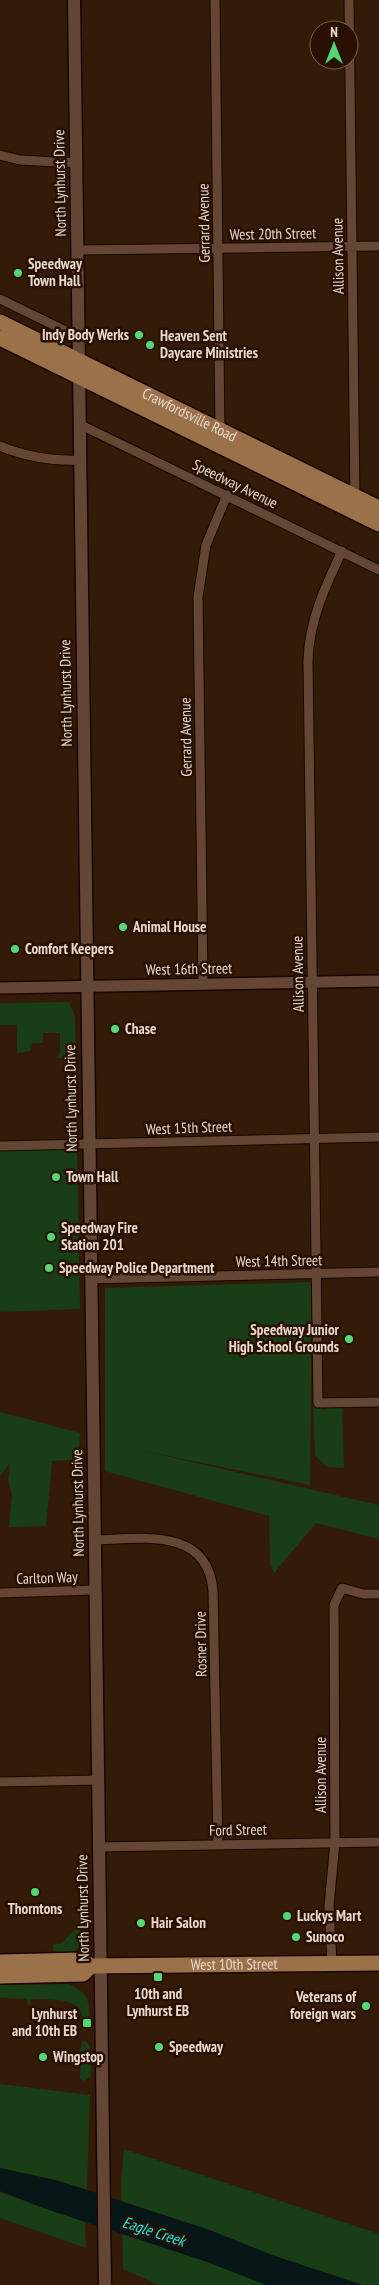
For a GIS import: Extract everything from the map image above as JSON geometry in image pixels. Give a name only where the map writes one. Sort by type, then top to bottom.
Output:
[{"type":"main road","name":"North Lynhurst Drive","points":[[74,0],[98,1780],[96,1966],[105,2285]]},
{"type":"main road","name":"Crawfordsville Road","points":[[0,322],[379,508]]},
{"type":"main road","name":"Crawfordsville Road","points":[[0,338],[379,524]]},
{"type":"main road","name":"West 10th Street","points":[[0,1962],[82,1960],[96,1966],[379,1963]]},
{"type":"main road","name":"West 10th Street","points":[[0,1976],[83,1974],[96,1966]]},
{"type":"street","name":"Gerrard Avenue","points":[[216,0],[220,446]]},
{"type":"street","name":"Allison Avenue","points":[[349,0],[355,512]]},
{"type":"street","points":[[0,155],[20,160],[75,163]]},
{"type":"street","name":"West 20th Street","points":[[77,250],[379,246]]},
{"type":"street","points":[[0,298],[78,337]]},
{"type":"street","name":"Speedway Avenue","points":[[79,424],[227,494],[379,570]]},
{"type":"street","points":[[0,446],[49,460],[80,460]]},
{"type":"street","name":"Gerrard Avenue","points":[[203,984],[198,597],[206,545],[227,494]]},
{"type":"street","name":"Allison Avenue","points":[[342,551],[316,612],[308,653],[318,1403],[379,1402]]},
{"type":"street","name":"West 16th Street","points":[[0,988],[379,981]]},
{"type":"street","name":"West 15th Street","points":[[0,1146],[379,1137]]},
{"type":"street","name":"West 14th Street","points":[[90,1279],[379,1272]]},
{"type":"street","name":"Rosner Drive","points":[[95,1540],[170,1540],[194,1551],[209,1573],[214,1591],[218,1844]]},
{"type":"street","name":"Allison Avenue","points":[[332,1964],[329,1901],[335,1842],[334,1605],[342,1588],[363,1594],[379,1594]]},
{"type":"street","name":"Carlton Way","points":[[0,1593],[95,1590]]},
{"type":"street","points":[[0,1782],[98,1780]]},
{"type":"street","name":"Ford Street","points":[[98,1847],[379,1842]]},
{"type":"green space","points":[[69,1002],[75,1016],[76,1056],[74,1058],[56,1058],[60,1054],[60,1033],[43,1033],[43,1043],[32,1043],[31,1051],[17,1053],[17,1025],[0,1025],[0,1003]]},
{"type":"green space","points":[[77,1145],[80,1309],[0,1312],[0,1146]]},
{"type":"green space","points":[[312,1282],[310,1485],[140,1450],[379,1505],[379,1539],[316,1523],[274,1573],[270,1564],[269,1516],[105,1471],[105,1288]]},
{"type":"green space","points":[[313,1406],[323,1406],[322,1411],[327,1408],[342,1408],[344,1468],[328,1467],[315,1456]]},
{"type":"green space","points":[[0,1412],[80,1433],[78,1459],[52,1461],[46,1526],[9,1527],[12,1495],[8,1481],[10,1463],[0,1476]]},
{"type":"green space","points":[[81,1892],[87,1895],[87,1928],[82,1943],[72,1952],[62,1953],[53,1950],[53,1945],[62,1943],[78,1926],[78,1894]]},
{"type":"green space","points":[[68,1984],[84,1994],[88,2002],[90,2021],[85,2022],[86,2030],[83,2030],[80,2010],[71,2003],[58,2000],[31,1999],[30,2005],[28,2005],[27,1999],[0,1998],[0,1985]]},
{"type":"green space","points":[[85,2040],[90,2046],[91,2076],[84,2081],[80,2079],[81,2046]]},
{"type":"green space","points":[[0,2084],[90,2095],[87,2190],[55,2180],[0,2168]]},
{"type":"green space","points":[[124,2149],[379,2234],[379,2285],[159,2285],[123,2269],[121,2181]]},
{"type":"green space","points":[[0,2192],[85,2222],[86,2248],[0,2218]]},
{"type":"water","name":"Eagle Creek","points":[[0,2168],[55,2180],[87,2190],[207,2229],[272,2255],[363,2285],[266,2285],[207,2262],[43,2208],[0,2191]]},
{"type":"place","name":"Speedway Town Hall","points":[[18,273]]},
{"type":"place","name":"Indy Body Werks","points":[[139,335]]},
{"type":"place","name":"Heaven Sent Daycare Ministries","points":[[150,345]]},
{"type":"place","name":"Animal House","points":[[123,927]]},
{"type":"place","name":"Comfort Keepers","points":[[15,949]]},
{"type":"place","name":"Chase","points":[[115,1029]]},
{"type":"place","name":"Town Hall","points":[[56,1177]]},
{"type":"place","name":"Speedway Fire Station 201","points":[[51,1237]]},
{"type":"place","name":"Speedway Police Department","points":[[49,1268]]},
{"type":"place","name":"Speedway Junior High School Grounds","points":[[349,1339]]},
{"type":"place","name":"Thorntons","points":[[35,1892]]},
{"type":"place","name":"Luckys Mart","points":[[287,1916]]},
{"type":"place","name":"Hair Salon","points":[[141,1923]]},
{"type":"place","name":"Sunoco","points":[[296,1937]]},
{"type":"place","name":"10th and Lynhurst EB","points":[[158,1977]]},
{"type":"place","name":"Veterans of foreign wars","points":[[366,2006]]},
{"type":"place","name":"Lynhurst and 10th EB","points":[[87,2023]]},
{"type":"place","name":"Speedway","points":[[159,2047]]},
{"type":"place","name":"Wingstop","points":[[43,2057]]}]
